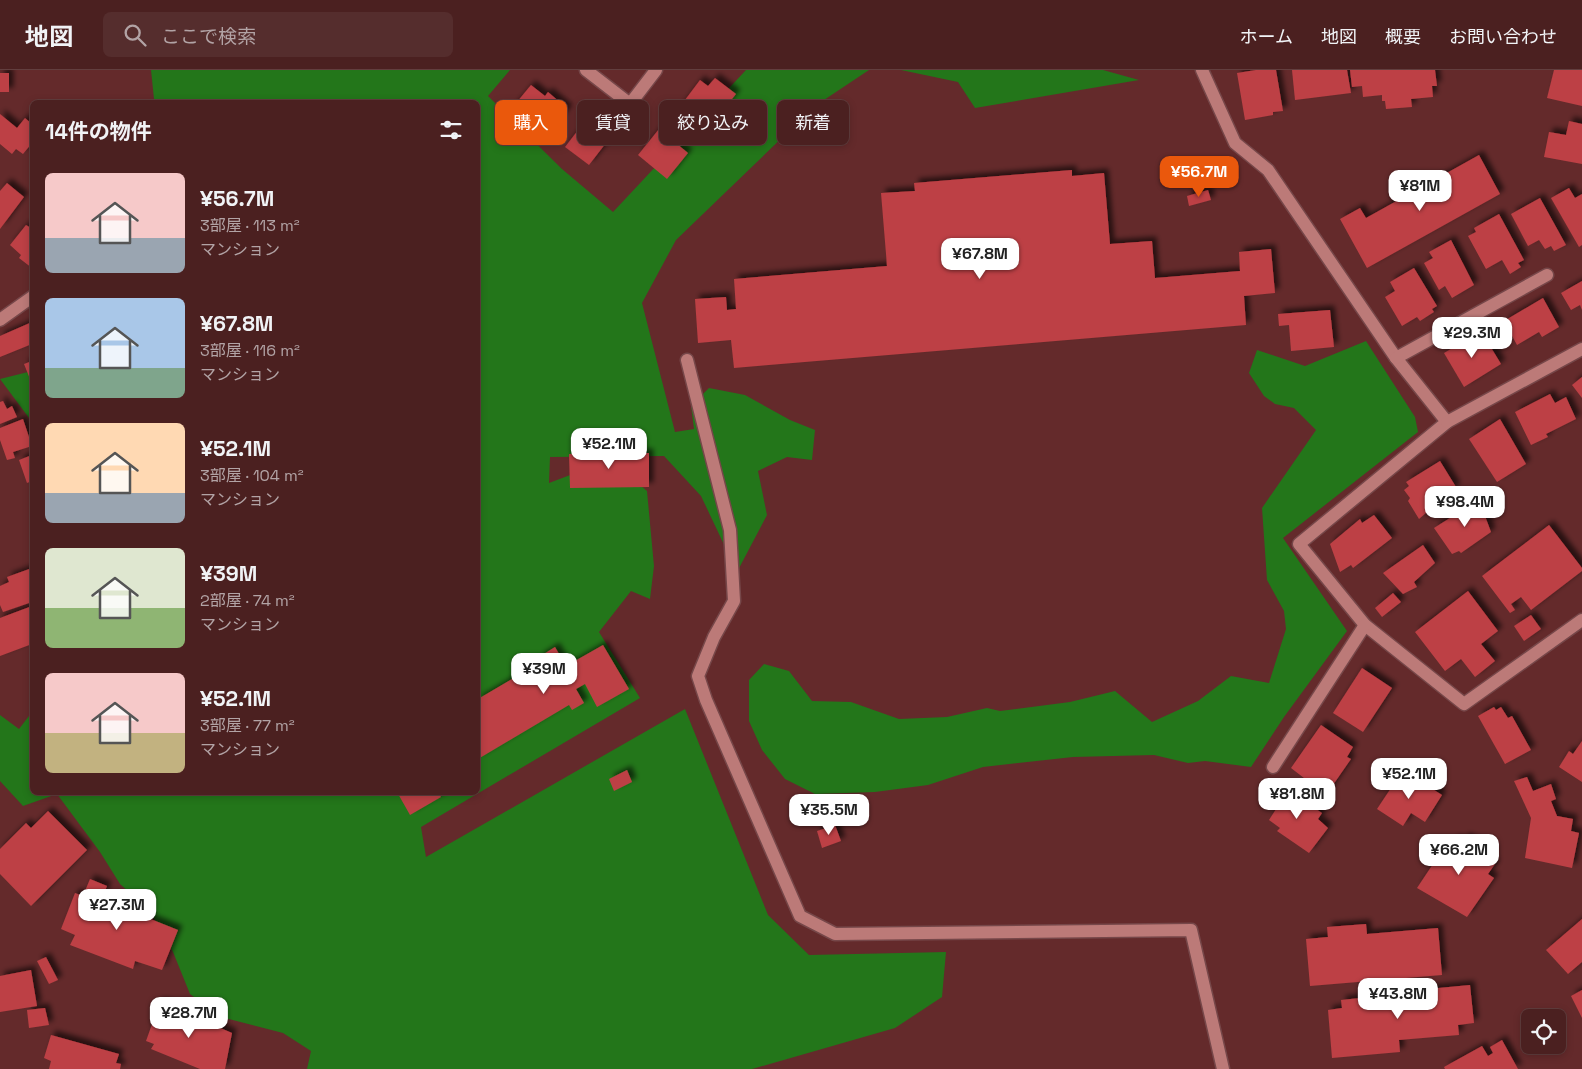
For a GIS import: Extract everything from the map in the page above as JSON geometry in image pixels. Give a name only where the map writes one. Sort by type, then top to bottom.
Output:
[{"type":"street","points":[[586,70],[630,104],[656,70]]},
{"type":"street","points":[[1202,70],[1235,143],[1268,170],[1396,358],[1447,422]]},
{"type":"street","points":[[1396,358],[1547,275]]},
{"type":"street","points":[[0,320],[30,298]]},
{"type":"street","points":[[1582,349],[1447,422],[1300,544],[1365,625],[1464,704],[1582,620]]},
{"type":"street","points":[[687,360],[730,530],[734,601],[714,637],[698,676],[706,700],[800,916],[835,934],[1191,930],[1223,1069]]},
{"type":"street","points":[[1273,767],[1365,625]]},
{"type":"green space","points":[[151,70],[510,70],[488,96],[495,103],[495,145],[538,145],[562,169],[613,212],[676,145],[767,145],[767,100],[718,100],[746,70],[869,70],[824,100],[777,100],[777,143],[676,240],[642,303],[675,432],[694,429],[691,406],[709,388],[745,395],[790,420],[815,430],[812,460],[787,457],[758,471],[767,515],[737,572],[701,496],[664,456],[550,457],[549,483],[610,460],[647,491],[654,566],[650,599],[631,591],[599,632],[640,698],[480,792],[480,100],[154,99]]},
{"type":"green space","points":[[901,70],[1103,70],[1139,80],[975,108],[958,82]]},
{"type":"green space","points":[[1366,341],[1415,417],[1418,432],[1283,538],[1347,631],[1284,717],[1251,767],[1205,761],[1188,763],[1154,755],[1073,757],[983,767],[928,785],[875,792],[815,794],[785,779],[762,750],[749,721],[749,680],[764,664],[789,671],[812,701],[851,702],[899,719],[947,717],[987,708],[1000,711],[1070,702],[1115,691],[1152,722],[1198,701],[1231,676],[1269,683],[1286,629],[1284,611],[1267,580],[1262,508],[1316,430],[1294,408],[1275,404],[1264,396],[1249,373],[1257,350],[1305,366]]},
{"type":"green space","points":[[30,372],[30,419],[0,379]]},
{"type":"green space","points":[[685,709],[768,915],[809,955],[946,952],[942,997],[895,1028],[752,1069],[307,1069],[311,1051],[283,1033],[221,1017],[190,994],[173,952],[150,911],[120,884],[100,852],[58,795],[475,795],[421,827],[426,857]]},
{"type":"green space","points":[[0,715],[19,729],[30,715],[30,795],[54,795],[23,806],[0,781]]},
{"type":"building","points":[[1256,70],[1276,70],[1283,111],[1273,112],[1273,115],[1245,120],[1237,73]]},
{"type":"building","points":[[1292,70],[1347,70],[1351,93],[1295,100]]},
{"type":"building","points":[[1350,70],[1435,70],[1437,86],[1432,86],[1433,97],[1411,99],[1412,107],[1386,109],[1385,101],[1382,101],[1382,95],[1363,97],[1362,86],[1352,87]]},
{"type":"building","points":[[1554,70],[1582,70],[1582,106],[1547,98]]},
{"type":"building","points":[[0,73],[9,73],[9,92],[0,92]]},
{"type":"building","points":[[715,78],[736,94],[731,100],[685,100],[700,80],[708,86]]},
{"type":"building","points":[[531,85],[545,96],[548,92],[557,100],[519,100]]},
{"type":"building","points":[[0,114],[17,128],[25,118],[30,122],[30,145],[23,154],[16,149],[12,154],[0,144]]},
{"type":"building","points":[[1569,121],[1582,124],[1582,164],[1544,157],[1549,132],[1566,135]]},
{"type":"building","points":[[659,129],[659,145],[678,145],[688,153],[667,179],[638,155],[646,145],[649,145],[649,141]]},
{"type":"building","points":[[577,131],[577,145],[604,145],[589,165],[565,147]]},
{"type":"building","points":[[1479,155],[1500,194],[1367,268],[1340,219],[1360,208],[1366,218]]},
{"type":"building","points":[[1072,170],[1072,176],[1104,173],[1110,244],[1152,241],[1155,278],[1240,271],[1239,252],[1271,249],[1275,293],[1244,296],[1246,325],[734,368],[731,340],[698,343],[695,299],[726,297],[727,310],[736,309],[734,279],[887,266],[881,193],[915,191],[914,183]]},
{"type":"building","points":[[7,183],[24,197],[0,229],[0,191]]},
{"type":"building","points":[[1569,188],[1575,198],[1582,194],[1582,245],[1579,247],[1551,198]]},
{"type":"building","points":[[1208,190],[1211,200],[1189,206],[1187,196]]},
{"type":"building","points":[[1540,198],[1566,245],[1554,251],[1551,246],[1545,249],[1539,240],[1528,246],[1511,214]]},
{"type":"building","points":[[1499,214],[1524,260],[1518,263],[1521,267],[1510,274],[1502,260],[1486,269],[1468,236],[1476,232],[1474,228]]},
{"type":"building","points":[[26,225],[30,227],[30,266],[19,258],[21,255],[10,245]]},
{"type":"building","points":[[1451,240],[1474,285],[1452,298],[1445,286],[1439,290],[1424,263],[1433,258],[1429,252]]},
{"type":"building","points":[[1414,268],[1437,306],[1432,309],[1434,312],[1420,321],[1417,317],[1402,326],[1385,297],[1395,291],[1390,282]]},
{"type":"building","points":[[1582,281],[1582,310],[1580,305],[1571,310],[1561,293]]},
{"type":"building","points":[[1543,298],[1559,327],[1542,337],[1539,332],[1517,345],[1504,321]]},
{"type":"building","points":[[1330,310],[1334,347],[1291,351],[1289,325],[1279,326],[1278,314]]},
{"type":"building","points":[[30,323],[30,345],[0,357],[0,336]]},
{"type":"building","points":[[1481,331],[1501,364],[1464,387],[1444,353]]},
{"type":"building","points":[[30,362],[30,379],[24,364]]},
{"type":"building","points":[[1582,377],[1582,398],[1572,385]]},
{"type":"building","points":[[1550,394],[1555,403],[1566,397],[1576,419],[1546,434],[1548,437],[1531,445],[1515,412]]},
{"type":"building","points":[[3,401],[7,409],[12,406],[17,417],[0,424],[0,402]]},
{"type":"building","points":[[23,419],[30,440],[30,447],[13,452],[15,458],[7,460],[0,440],[0,428]]},
{"type":"building","points":[[1500,419],[1526,464],[1497,482],[1469,439]]},
{"type":"building","points":[[649,453],[649,487],[570,488],[569,454]]},
{"type":"building","points":[[30,456],[30,482],[27,483],[19,460]]},
{"type":"building","points":[[1440,461],[1456,487],[1419,519],[1408,501],[1410,498],[1404,490],[1409,486],[1406,482]]},
{"type":"building","points":[[1480,499],[1488,513],[1485,516],[1491,532],[1461,553],[1459,551],[1452,554],[1434,528]]},
{"type":"building","points":[[1374,515],[1392,538],[1353,568],[1351,565],[1340,572],[1330,544],[1360,519],[1362,523]]},
{"type":"building","points":[[1549,525],[1582,568],[1582,571],[1531,610],[1521,597],[1511,604],[1515,610],[1510,613],[1482,576]]},
{"type":"building","points":[[1423,545],[1435,563],[1414,582],[1417,587],[1403,594],[1383,573]]},
{"type":"building","points":[[30,569],[30,603],[3,612],[0,605],[0,586],[9,582],[7,577]]},
{"type":"building","points":[[1468,591],[1498,631],[1481,644],[1495,661],[1475,677],[1461,659],[1445,671],[1415,632]]},
{"type":"building","points":[[1393,593],[1401,602],[1382,617],[1375,608]]},
{"type":"building","points":[[30,607],[30,645],[0,656],[0,618]]},
{"type":"building","points":[[1531,615],[1541,629],[1524,641],[1514,626]]},
{"type":"building","points":[[603,645],[629,689],[597,707],[585,684],[576,689],[584,703],[572,710],[569,705],[480,758],[480,698],[541,662],[539,657],[555,647],[566,666]]},
{"type":"building","points":[[1362,668],[1392,688],[1363,732],[1333,713]]},
{"type":"building","points":[[1494,707],[1496,710],[1501,707],[1508,718],[1512,716],[1531,750],[1505,764],[1478,716]]},
{"type":"building","points":[[1321,725],[1353,747],[1347,757],[1351,759],[1326,795],[1291,768]]},
{"type":"building","points":[[1582,741],[1582,782],[1559,767],[1569,751],[1573,754]]},
{"type":"building","points":[[627,770],[632,782],[614,791],[609,779]]},
{"type":"building","points":[[1403,770],[1442,795],[1425,822],[1411,813],[1403,826],[1377,809]]},
{"type":"building","points":[[1527,777],[1533,791],[1551,784],[1556,799],[1551,801],[1557,816],[1573,819],[1571,831],[1579,833],[1572,868],[1525,858],[1531,818],[1514,781]]},
{"type":"building","points":[[1280,785],[1322,813],[1318,819],[1328,828],[1309,853],[1277,831],[1280,828],[1269,820],[1278,806],[1269,800]]},
{"type":"building","points":[[399,795],[440,795],[441,797],[410,815]]},
{"type":"building","points":[[48,811],[87,850],[31,906],[0,874],[0,849],[26,823],[31,828]]},
{"type":"building","points":[[835,825],[841,841],[822,848],[817,831]]},
{"type":"building","points":[[1465,837],[1491,852],[1487,859],[1495,864],[1488,874],[1494,878],[1467,917],[1417,888],[1443,849],[1448,852],[1455,839],[1462,843]]},
{"type":"building","points":[[90,879],[107,886],[100,903],[127,914],[128,910],[178,930],[162,970],[135,961],[133,969],[70,945],[75,935],[61,929],[75,893],[83,896]]},
{"type":"building","points":[[1582,919],[1582,962],[1568,974],[1546,950]]},
{"type":"building","points":[[1366,924],[1367,934],[1438,928],[1442,975],[1310,986],[1306,939],[1328,937],[1327,927]]},
{"type":"building","points":[[46,957],[58,980],[49,984],[37,961]]},
{"type":"building","points":[[31,970],[37,1006],[0,1012],[0,976]]},
{"type":"building","points":[[1470,985],[1474,1023],[1458,1025],[1459,1035],[1399,1040],[1400,1052],[1332,1058],[1328,1010],[1342,1008],[1341,1000],[1379,996],[1380,1001],[1387,1001],[1386,993]]},
{"type":"building","points":[[1582,990],[1582,1018],[1571,996]]},
{"type":"building","points":[[160,1002],[232,1033],[225,1069],[200,1069],[151,1049],[154,1044],[146,1041]]},
{"type":"building","points":[[45,1008],[49,1025],[29,1028],[27,1010]]},
{"type":"building","points":[[51,1035],[119,1054],[116,1063],[121,1064],[120,1069],[49,1069],[51,1061],[44,1058]]},
{"type":"building","points":[[1502,1040],[1518,1069],[1445,1069],[1444,1067],[1482,1046],[1488,1056],[1493,1053],[1490,1047]]}]
